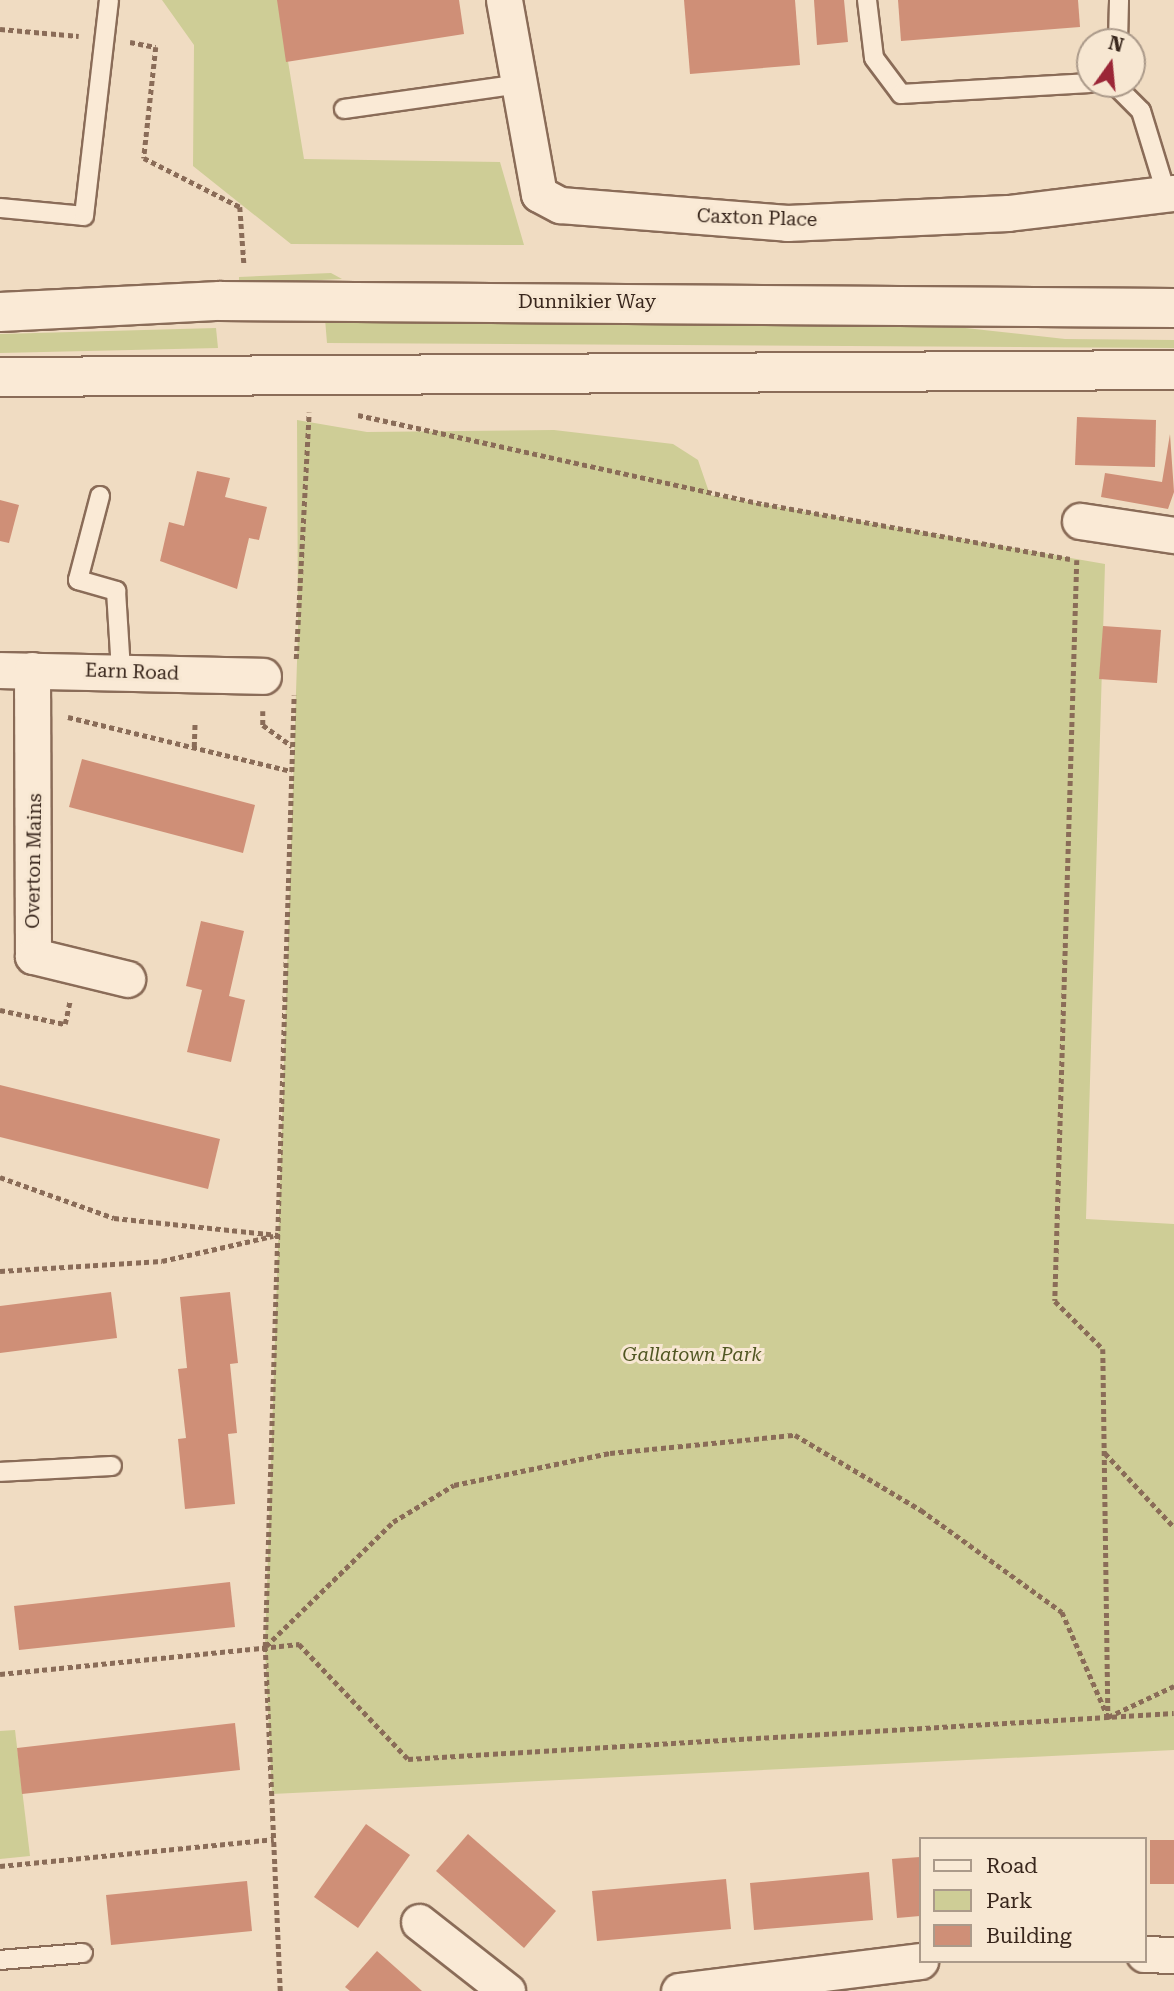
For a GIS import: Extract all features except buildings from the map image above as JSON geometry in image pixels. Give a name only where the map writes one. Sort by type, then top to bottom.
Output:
[{"type":"main road","name":"Dunnikier Way","points":[[0,312],[220,301],[1174,308]]},
{"type":"main road","points":[[0,377],[1174,370]]},
{"type":"street","name":"Caxton Place","points":[[504,0],[539,194],[560,205],[787,223],[1008,213],[1170,193]]},
{"type":"street","points":[[1080,521],[1174,536]]},
{"type":"street","name":"Earn Road","points":[[16,670],[285,675]]},
{"type":"street","name":"Overton Mains","points":[[16,670],[33,956],[127,979]]},
{"type":"street","points":[[419,1922],[507,1991]]},
{"type":"street","points":[[1146,1954],[1174,1955]]},
{"type":"street","points":[[679,1991],[918,1961]]},
{"type":"lane","points":[[0,208],[84,216],[108,0]]},
{"type":"lane","points":[[867,0],[874,58],[901,94],[1076,84]]},
{"type":"lane","points":[[1118,28],[1119,0]]},
{"type":"lane","points":[[344,109],[519,84]]},
{"type":"lane","points":[[1128,98],[1141,111],[1170,193]]},
{"type":"lane","points":[[100,496],[78,580],[116,591],[121,671]]},
{"type":"lane","points":[[0,1472],[112,1466]]},
{"type":"lane","points":[[0,1960],[83,1953]]},
{"type":"path","points":[[0,29],[104,38],[156,47],[144,158],[240,207],[245,265],[220,269],[220,301]]},
{"type":"path","points":[[281,1991],[265,1647],[292,771],[285,675],[310,405],[323,408]]},
{"type":"path","points":[[350,413],[764,505],[1077,560]]},
{"type":"path","points":[[1080,521],[1055,1301],[1103,1349],[1108,1717]]},
{"type":"path","points":[[285,675],[263,725],[292,746]]},
{"type":"path","points":[[59,715],[292,771]]},
{"type":"path","points":[[194,747],[195,722]]},
{"type":"path","points":[[0,1010],[65,1024],[78,968]]},
{"type":"path","points":[[0,1177],[114,1218],[278,1235]]},
{"type":"path","points":[[0,1271],[162,1261],[278,1235]]},
{"type":"path","points":[[265,1647],[393,1522],[454,1485],[610,1452],[795,1435],[921,1510],[1062,1612],[1108,1717]]},
{"type":"path","points":[[1105,1452],[1174,1527]]},
{"type":"path","points":[[0,1674],[299,1644],[408,1759],[1174,1713]]},
{"type":"path","points":[[1108,1717],[1174,1686]]},
{"type":"path","points":[[0,1867],[274,1839]]},
{"type":"green space","points":[[162,0],[278,0],[304,159],[500,162],[524,245],[291,244],[193,166],[194,45]]},
{"type":"green space","points":[[331,273],[342,279],[239,284],[239,277]]},
{"type":"green space","points":[[325,319],[929,324],[1065,339],[1174,340],[1174,348],[327,343]]},
{"type":"green space","points":[[216,328],[218,348],[0,353],[0,334]]},
{"type":"green space","name":"Gallatown Park","points":[[297,420],[367,432],[554,430],[673,444],[698,460],[710,495],[1105,564],[1086,1219],[1174,1224],[1174,1750],[272,1794],[265,1647],[298,631]]},
{"type":"green space","points":[[15,1730],[30,1856],[0,1859],[0,1731]]}]
